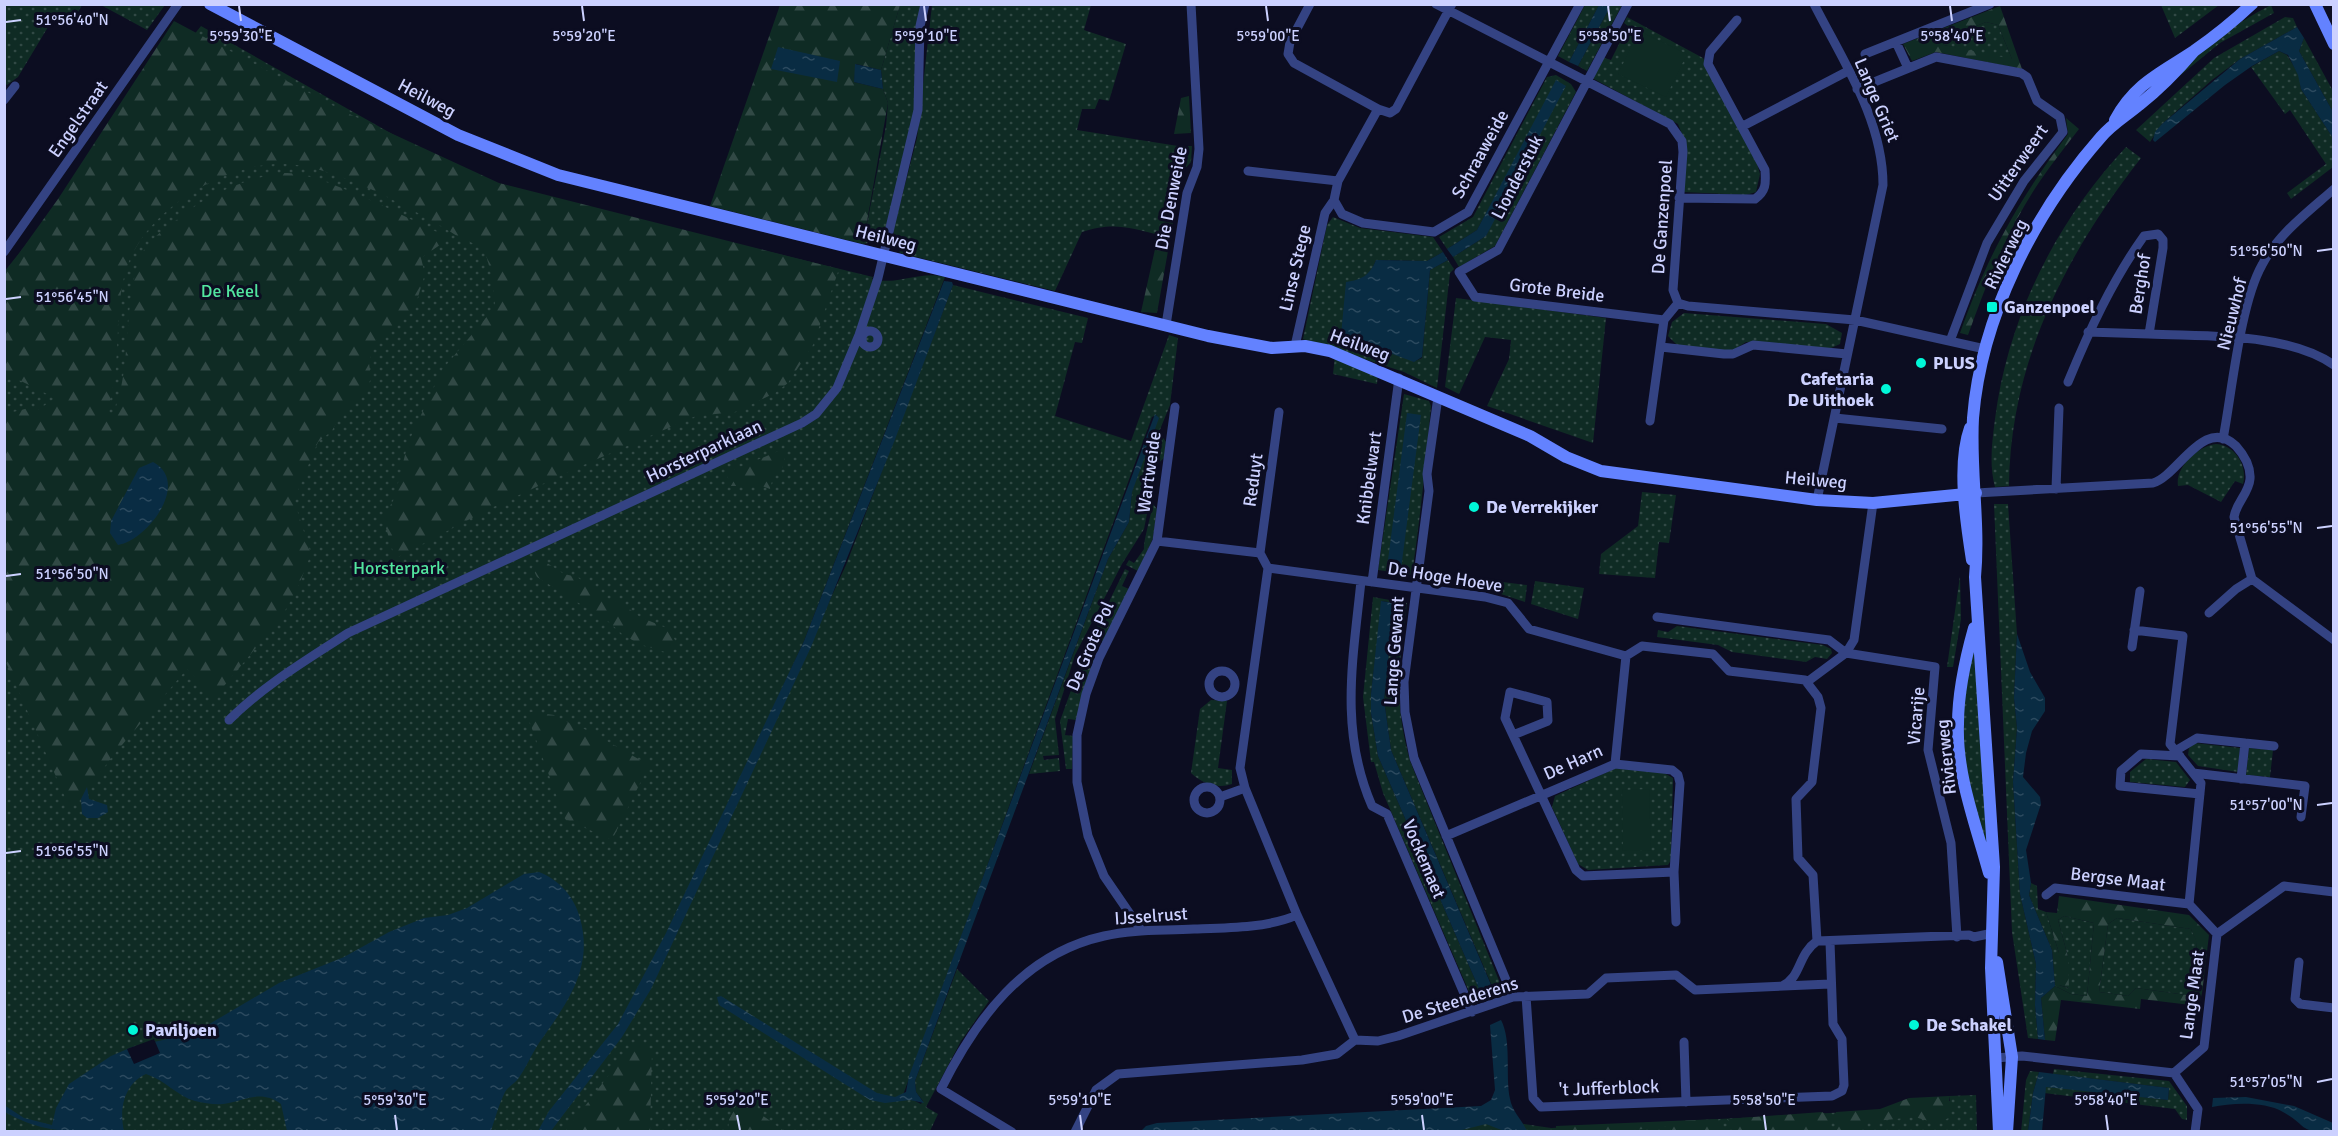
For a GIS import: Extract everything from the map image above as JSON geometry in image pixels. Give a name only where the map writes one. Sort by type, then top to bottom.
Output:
[{"type":"street","name":"Engelstraat","points":[[4,252],[178,4]]},
{"type":"street","name":"Heilweg","points":[[210,4],[458,135],[558,175],[1208,336],[1272,348],[1295,346],[1330,351],[1399,378],[1530,436],[1566,457],[1601,471],[1818,500],[1873,503],[1970,494],[2153,483],[2164,479],[2191,449],[2207,440],[2223,439]]},
{"type":"street","name":"Horsterparklaan","points":[[229,720],[247,703],[300,664],[348,633],[791,428],[816,414],[837,388],[847,366],[867,313],[884,256],[918,110],[920,26],[925,4]]},
{"type":"street","name":"Die Denweide","points":[[1166,325],[1187,193],[1197,167],[1199,149],[1191,4]]},
{"type":"street","points":[[1310,4],[1290,42],[1288,54],[1294,63],[1378,110],[1390,113],[1396,109],[1450,8]]},
{"type":"street","name":"De Ganzenpoel","points":[[1436,4],[1450,8],[1550,63],[1670,124],[1682,141],[1683,152],[1673,290],[1678,303]]},
{"type":"street","name":"Schraaweide","points":[[1334,200],[1342,214],[1363,223],[1434,232],[1467,212],[1550,63],[1580,4]]},
{"type":"street","name":"Lange Griet","points":[[1814,4],[1857,89],[1879,139],[1883,177],[1818,500]]},
{"type":"street","points":[[1865,54],[1990,4]]},
{"type":"street","name":"Rivierweg","points":[[1999,1131],[1991,968],[1994,867],[1966,438],[1973,419],[1985,349],[2020,260],[2048,210],[2076,167],[2113,124],[2176,72],[2194,51],[2252,4]]},
{"type":"street","name":"Rivierweg","points":[[2239,16],[2263,4]]},
{"type":"street","points":[[2306,4],[2319,17]]},
{"type":"street","points":[[2315,4],[2319,17],[2334,44]]},
{"type":"street","name":"Lionderstuk","points":[[1459,272],[1498,250],[1586,80],[1627,8]]},
{"type":"street","points":[[1679,198],[1755,200],[1762,194],[1766,184],[1765,170],[1743,126],[1709,72],[1710,52],[1737,20]]},
{"type":"street","points":[[1896,42],[1908,68]]},
{"type":"street","name":"Uitterweert","points":[[1857,89],[1936,57],[2021,74],[2027,77],[2037,100],[2060,117],[2063,132],[2024,181],[1987,243],[1950,341]]},
{"type":"street","points":[[1743,126],[1848,71]]},
{"type":"street","points":[[4,100],[15,86]]},
{"type":"street","points":[[1334,200],[1338,181],[1378,110]]},
{"type":"street","points":[[1248,171],[1338,181]]},
{"type":"street","name":"Nieuwhof","points":[[2223,439],[2241,339],[2250,299],[2261,266],[2283,234],[2334,189]]},
{"type":"street","name":"Linse Stege","points":[[1295,346],[1325,213],[1334,200]]},
{"type":"street","name":"Berghof","points":[[2068,382],[2088,332],[2137,246],[2144,236],[2158,234],[2163,240],[2163,248],[2149,334],[2088,332]]},
{"type":"street","name":"Grote Breide","points":[[1459,272],[1475,297],[1664,320]]},
{"type":"street","points":[[1650,421],[1664,320],[1678,303],[1688,306],[1855,320],[1985,349]]},
{"type":"street","points":[[2149,334],[2241,339],[2300,348],[2334,365]]},
{"type":"street","points":[[1661,347],[1733,354],[1753,345],[1847,354]]},
{"type":"street","name":"Knibbelwart","points":[[1372,582],[1399,378]]},
{"type":"street","name":"Lange Gewant","points":[[1438,397],[1427,474],[1429,491],[1404,682],[1406,722],[1414,758],[1513,997]]},
{"type":"street","name":"Wartweide","points":[[1157,541],[1175,407]]},
{"type":"street","points":[[2056,489],[2059,408]]},
{"type":"street","name":"Reduyt","points":[[1260,553],[1279,412]]},
{"type":"street","points":[[1835,418],[1942,429]]},
{"type":"street","points":[[2223,439],[2236,447],[2249,467],[2249,485],[2237,505],[2234,517],[2252,579],[2334,640]]},
{"type":"street","points":[[1626,656],[1642,646],[1713,654],[1729,671],[1807,682],[1846,653],[1854,640],[1873,503]]},
{"type":"street","points":[[1075,1131],[1096,1090],[1118,1074],[1302,1060],[1337,1054],[1355,1040],[1297,915],[1245,788],[1240,768],[1268,568],[1260,553],[1157,541]]},
{"type":"street","name":"De Grote Pol","points":[[1141,930],[1104,876],[1088,836],[1077,782],[1077,735],[1086,694],[1099,658],[1157,541]]},
{"type":"street","name":"De Hoge Hoeve","points":[[1268,568],[1485,597],[1508,603],[1529,629],[1626,656]]},
{"type":"street","points":[[2209,613],[2236,589],[2252,579]]},
{"type":"street","name":"Vockemaet","points":[[1361,581],[1350,703],[1358,767],[1372,806],[1387,814],[1472,1012]]},
{"type":"street","points":[[2132,647],[2140,591]]},
{"type":"street","name":"Rivierweg","points":[[1976,615],[1961,681],[1957,726],[1967,791],[1993,894]]},
{"type":"street","points":[[1657,616],[1829,640],[1846,653]]},
{"type":"street","points":[[2134,630],[2183,636],[2170,744],[2178,754]]},
{"type":"street","name":"Vicarije","points":[[1846,653],[1929,664],[1935,667],[1928,750],[1951,843],[1957,937]]},
{"type":"street","name":"De Harn","points":[[1446,836],[1615,764],[1626,656]]},
{"type":"street","points":[[1807,682],[1818,697],[1821,708],[1812,782],[1796,799],[1798,858],[1814,875],[1817,941]]},
{"type":"street","points":[[1235,685],[1250,686]]},
{"type":"street","points":[[1513,735],[1548,721],[1547,702],[1510,692],[1505,718],[1576,870],[1583,876],[1674,872]]},
{"type":"street","points":[[2200,794],[2120,786],[2121,771],[2141,754],[2178,754],[2197,738],[2274,746]]},
{"type":"street","points":[[2241,779],[2245,743]]},
{"type":"street","name":"Bergse Maat","points":[[2178,754],[2201,783],[2189,904]]},
{"type":"street","points":[[1615,764],[1664,768],[1678,775],[1680,783],[1674,872],[1677,922]]},
{"type":"street","points":[[2193,773],[2305,786],[2301,817]]},
{"type":"street","points":[[1220,797],[1245,788]]},
{"type":"street","name":"Lange Maat","points":[[2174,1073],[2204,1047],[2217,934],[2284,886],[2334,892]]},
{"type":"street","name":"Bergse Maat","points":[[2046,895],[2055,888],[2189,904],[2217,934]]},
{"type":"street","name":"IJsselrust","points":[[1012,1131],[941,1089],[970,1034],[995,1001],[1026,972],[1069,946],[1103,936],[1141,930],[1249,925],[1287,919],[1297,915]]},
{"type":"street","points":[[1780,986],[1790,981],[1805,950],[1817,941],[1957,937],[1993,933]]},
{"type":"street","name":"'t Jufferblock","points":[[1526,996],[1533,1098],[1541,1107],[1832,1096],[1840,1093],[1844,1085],[1842,1039],[1833,1024],[1830,984],[1833,974],[1830,942]]},
{"type":"street","name":"Rivierweg","points":[[1993,949],[2012,1057],[2007,1131]]},
{"type":"street","points":[[2299,962],[2295,999],[2300,1004],[2334,1008]]},
{"type":"street","name":"De Steenderens","points":[[1355,1040],[1378,1041],[1513,997],[1588,994],[1606,978],[1677,975],[1695,990],[1830,984]]},
{"type":"street","name":"'t Jufferblock","points":[[1684,1042],[1686,1102]]},
{"type":"street","points":[[1995,1058],[2012,1057],[2174,1073],[2198,1109],[2195,1131]]},
{"type":"green space","points":[[4,5],[82,5],[72,23],[54,17],[18,77],[7,85],[4,83]]},
{"type":"green space","points":[[101,5],[165,5],[147,30]]},
{"type":"green space","points":[[780,5],[900,5],[881,70],[856,64],[854,82],[883,89],[888,103],[863,244],[710,206]]},
{"type":"green space","points":[[900,5],[925,5],[913,121],[885,231],[878,241],[863,244],[886,126],[888,103],[883,89],[881,70]]},
{"type":"green space","points":[[932,5],[1091,5],[1084,30],[1126,44],[1109,101],[1099,99],[1095,109],[1082,109],[1077,130],[1178,146],[1159,235],[1112,226],[1082,232],[1055,291],[900,253],[893,231],[917,138]]},
{"type":"green space","points":[[1585,5],[1599,5],[1569,62],[1558,56]]},
{"type":"green space","points":[[1611,5],[1622,5],[1587,71],[1578,66]]},
{"type":"green space","points":[[2161,5],[2219,5],[2175,38]]},
{"type":"green space","points":[[2271,5],[2274,13],[2220,43],[2171,83],[2217,39]]},
{"type":"green space","points":[[2000,6],[2022,69],[1936,52],[1912,61],[1903,44]],"holes":[[[1986,22],[1998,25],[2012,59],[1944,45],[1942,40]]]},
{"type":"green space","points":[[1627,17],[1703,58],[1756,160],[1760,174],[1756,192],[1746,195],[1683,192],[1686,144],[1678,124],[1592,78],[1602,57],[1611,60],[1628,26],[1624,23]]},
{"type":"green space","points":[[2285,17],[2293,18],[2297,27],[2240,59],[2212,80],[2162,124],[2150,142],[2136,130],[2214,58]]},
{"type":"green space","name":"De Keel","points":[[174,21],[343,111],[499,183],[839,269],[813,345],[788,383],[775,393],[735,412],[696,416],[489,509],[398,557],[394,555],[383,518],[394,499],[408,443],[442,370],[495,307],[490,269],[483,250],[370,189],[320,170],[296,165],[275,164],[236,172],[217,179],[180,201],[150,228],[138,244],[125,272],[120,302],[115,377],[107,413],[113,415],[123,378],[130,301],[141,255],[151,241],[206,199],[259,178],[285,173],[301,175],[343,188],[450,238],[421,258],[425,274],[410,314],[375,341],[369,363],[371,379],[362,396],[340,415],[332,431],[318,442],[294,500],[311,554],[298,587],[281,618],[214,698],[187,669],[116,752],[82,796],[68,804],[5,660],[5,414],[29,408],[38,410],[55,398],[5,373],[5,273],[58,199]],"holes":[[[122,501],[162,507],[141,535],[116,510]]]},
{"type":"green space","points":[[1986,22],[1998,25],[2012,59],[2007,60],[1944,45],[1942,40]]},
{"type":"green space","name":"Horsterpark","points":[[201,26],[410,144],[499,186],[873,277],[872,279],[891,281],[927,275],[945,277],[804,641],[655,962],[669,949],[846,565],[953,285],[1088,318],[1082,343],[1075,342],[1055,416],[1131,441],[1169,335],[1178,338],[1170,405],[1159,432],[1166,442],[1164,458],[1154,467],[1151,491],[1145,483],[1140,486],[1150,499],[1144,529],[1122,564],[1075,655],[1055,719],[1059,755],[1043,756],[1044,760],[1059,758],[1060,771],[1029,774],[1108,559],[1129,522],[1132,491],[1157,415],[1152,417],[903,1095],[921,1104],[923,1101],[916,1092],[915,1081],[957,969],[989,1001],[961,1041],[926,1107],[938,1114],[930,1131],[5,1131],[4,272]]},
{"type":"green space","points":[[1639,31],[1687,54],[1666,97],[1618,74]]},
{"type":"green space","points":[[2304,38],[2333,91],[2333,112],[2299,51]]},
{"type":"green space","points":[[2279,51],[2287,55],[2299,75],[2301,89],[2333,138],[2333,167],[2291,199],[2287,193],[2326,164],[2290,110],[2285,114],[2251,67]]},
{"type":"green space","points":[[1556,75],[1571,84],[1576,92],[1495,246],[1459,267],[1453,257],[1486,236],[1557,81],[1477,230],[1447,249],[1439,237],[1473,217],[1547,77]]},
{"type":"green space","points":[[1189,96],[1191,133],[1174,134],[1181,98]]},
{"type":"green space","points":[[2066,118],[2079,129],[2028,199],[1999,256],[1968,335],[1960,333],[1993,253],[2006,229],[2034,182],[2068,134]]},
{"type":"green space","points":[[1178,146],[1192,146],[1191,162],[1182,172],[1157,313],[1141,312]]},
{"type":"green space","points":[[2126,147],[2141,158],[2089,232],[2047,312],[2031,353],[2020,396],[2012,440],[2009,486],[1995,487],[1992,445],[2001,381],[2024,308],[2057,239],[2101,176]]},
{"type":"green space","points":[[1333,217],[1360,228],[1433,237],[1443,252],[1427,261],[1376,260],[1371,272],[1359,281],[1413,362],[1422,358],[1430,270],[1448,260],[1454,269],[1450,273],[1437,388],[1404,372],[1303,339],[1327,225]]},
{"type":"green space","points":[[1456,298],[1606,318],[1593,443],[1487,406],[1509,359],[1511,340],[1485,337],[1459,394],[1445,387]]},
{"type":"green space","points":[[1684,313],[1826,324],[1842,333],[1840,344],[1829,349],[1746,342],[1732,351],[1677,345],[1668,336],[1672,322]]},
{"type":"green space","points":[[1335,356],[1378,372],[1377,384],[1333,374]]},
{"type":"green space","points":[[1404,394],[1429,401],[1431,406],[1412,575],[1378,570]]},
{"type":"green space","points":[[2216,444],[2223,445],[2234,452],[2244,470],[2243,484],[2235,481],[2221,502],[2188,485],[2178,486],[2180,472],[2189,459],[2202,449]]},
{"type":"green space","points":[[781,450],[785,457],[783,467],[775,470],[770,489],[762,486],[731,486],[726,473]]},
{"type":"green space","points":[[1642,492],[1676,495],[1669,543],[1659,542],[1655,578],[1599,574],[1601,554],[1638,526]]},
{"type":"green space","points":[[1153,504],[1157,509],[1153,538],[1138,571],[1126,565],[1129,560],[1134,563],[1144,549]]},
{"type":"green space","points":[[1994,504],[2008,504],[2017,634],[2014,698],[2017,728],[2013,782],[2020,894],[2036,964],[2035,1005],[2038,1039],[2028,1038],[2012,932]]},
{"type":"green space","points":[[544,561],[564,574],[577,577],[610,600],[620,602],[640,617],[669,629],[676,642],[675,649],[668,653],[639,644],[622,634],[609,622],[537,577],[532,567]]},
{"type":"green space","points":[[1125,569],[1129,571],[1122,586],[1129,589],[1104,642],[1096,638],[1089,653],[1085,651]]},
{"type":"green space","points":[[1960,576],[1961,619],[1953,667],[1947,667]]},
{"type":"green space","points":[[1495,581],[1527,585],[1525,602],[1492,591]]},
{"type":"green space","points":[[1535,581],[1584,588],[1578,619],[1531,604]]},
{"type":"green space","points":[[1373,597],[1407,603],[1399,700],[1410,761],[1504,993],[1474,1003],[1383,793],[1374,762],[1371,762],[1363,697]],"holes":[[[1382,601],[1394,603],[1384,700],[1391,750],[1492,986],[1480,991],[1378,756],[1371,713],[1371,694]]]},
{"type":"green space","points":[[1976,625],[1992,869],[1975,820],[1959,725]]},
{"type":"green space","points":[[1677,626],[1823,645],[1831,649],[1832,653],[1827,659],[1815,657],[1806,662],[1732,652],[1718,645],[1657,637],[1658,630],[1668,632]]},
{"type":"green space","points":[[1084,654],[1095,659],[1076,720],[1068,719],[1065,735],[1073,736],[1072,769],[1066,769],[1060,721]]},
{"type":"green space","points":[[1211,700],[1227,701],[1218,768],[1232,770],[1232,784],[1221,786],[1211,784],[1191,773],[1200,709]]},
{"type":"green space","points":[[531,712],[554,715],[589,731],[649,765],[612,840],[565,819],[527,715]]},
{"type":"green space","points":[[2195,743],[2240,748],[2238,772],[2198,766],[2188,755],[2189,748]]},
{"type":"green space","points":[[2249,748],[2273,750],[2270,777],[2246,775]]},
{"type":"green space","points":[[2146,759],[2176,762],[2190,780],[2185,787],[2130,782],[2130,772]]},
{"type":"green space","points":[[1616,768],[1664,773],[1673,778],[1671,860],[1668,865],[1588,870],[1578,864],[1552,807],[1555,796]]},
{"type":"green space","points":[[1649,789],[1651,850],[1623,851],[1622,790]]},
{"type":"green space","points":[[2031,883],[2037,886],[2038,909],[2046,912],[2059,953],[2059,985],[2068,988],[2068,957],[2058,920],[2064,916],[2094,923],[2087,996],[2071,994],[2055,986],[2052,950],[2029,895]]},
{"type":"green space","points":[[2059,896],[2189,915],[2209,935],[2202,993],[2193,992],[2197,943],[2191,929],[2117,918],[2108,924],[2099,992],[2128,996],[2136,988],[2201,997],[2199,1006],[2141,999],[2140,1009],[2061,1000],[2055,1041],[2045,1040],[2041,998],[2055,986],[2071,994],[2087,996],[2094,923],[2064,916],[2058,920],[2068,957],[2069,988],[2059,985],[2059,953],[2046,912],[2057,913]]},
{"type":"green space","points":[[2117,918],[2191,929],[2197,942],[2193,992],[2202,993],[2201,997],[2136,988],[2128,996],[2099,992],[2108,924]]},
{"type":"green space","points":[[634,1042],[652,1051],[650,1131],[566,1131]]},
{"type":"green space","points":[[2054,1069],[2169,1081],[2187,1106],[2187,1120],[2182,1119],[2175,1109],[2044,1093],[2046,1087],[2051,1086],[2168,1100],[2169,1088],[2053,1074]]},
{"type":"green space","points":[[2030,1071],[2039,1072],[2033,1093],[2028,1131],[2021,1132],[2026,1080]]},
{"type":"green space","points":[[1976,1095],[1977,1132],[1211,1132],[1497,1120],[1551,1128],[1886,1110],[1950,1101],[1949,1096]]},
{"type":"green space","points":[[1949,1096],[1950,1117],[1938,1124],[1915,1117],[1866,1122],[1860,1125],[1858,1131],[1835,1131],[1836,1112],[1880,1109],[1909,1098]]},
{"type":"green space","points":[[736,1106],[755,1111],[784,1131],[728,1131],[729,1119]]},
{"type":"green space","points":[[1822,1112],[1829,1116],[1830,1131],[1734,1131],[1727,1119]]},
{"type":"green space","points":[[1718,1119],[1725,1131],[1671,1131],[1670,1126],[1615,1132],[1556,1131],[1556,1126]]},
{"type":"water","points":[[1599,5],[1611,5],[1578,66],[1569,62]]},
{"type":"water","points":[[2297,27],[2304,38],[2299,51],[2333,112],[2333,138],[2301,89],[2298,75],[2288,55],[2279,51],[2225,85],[2155,142],[2153,140],[2155,132],[2162,124],[2240,59]]},
{"type":"water","points":[[778,47],[840,61],[837,82],[771,69]]},
{"type":"water","points":[[855,64],[881,70],[883,89],[854,82]]},
{"type":"water","points":[[1556,80],[1566,86],[1486,236],[1453,257],[1447,249],[1477,230]]},
{"type":"water","points":[[1443,252],[1448,260],[1430,270],[1422,357],[1414,362],[1341,335],[1346,282],[1365,276],[1376,260],[1427,261]]},
{"type":"water","points":[[944,281],[952,282],[953,285],[894,442],[811,647],[651,989],[622,1037],[551,1131],[538,1131],[549,1111],[618,1024],[666,933],[804,641]]},
{"type":"water","points":[[1407,413],[1421,415],[1401,569],[1387,568]]},
{"type":"water","points":[[1155,414],[1159,418],[1132,492],[1129,522],[1108,559],[915,1081],[916,1092],[924,1103],[910,1100],[885,1103],[870,1100],[719,1005],[717,997],[721,996],[877,1093],[895,1097],[906,1092],[909,1076]]},
{"type":"water","points":[[153,462],[164,471],[168,483],[167,496],[152,522],[141,533],[130,541],[118,545],[110,533],[111,521],[139,468]]},
{"type":"water","points":[[1381,601],[1394,603],[1384,700],[1391,750],[1492,987],[1480,991],[1378,756],[1371,713],[1371,694]]},
{"type":"water","points":[[2017,634],[2030,672],[2045,698],[2045,711],[2032,731],[2023,777],[2040,797],[2041,804],[2026,850],[2031,883],[2029,895],[2052,950],[2055,986],[2041,998],[2045,1040],[2038,1039],[2035,1005],[2036,964],[2020,894],[2013,782],[2017,728],[2014,698]]},
{"type":"water","points":[[87,787],[89,799],[107,805],[108,812],[98,818],[87,818],[82,814],[81,799]]},
{"type":"water","points":[[539,872],[559,884],[574,903],[580,918],[583,936],[581,969],[559,1014],[518,1079],[505,1092],[491,1131],[287,1131],[281,1104],[266,1097],[253,1097],[223,1104],[198,1102],[182,1096],[146,1074],[133,1084],[125,1098],[122,1114],[124,1131],[48,1129],[20,1120],[5,1112],[4,1105],[24,1118],[52,1125],[56,1108],[69,1084],[111,1056],[132,1047],[194,1033],[279,983],[344,957],[389,932],[424,918],[448,915],[467,908],[524,874]]},
{"type":"water","points":[[1501,1020],[1506,1038],[1510,1099],[1527,1131],[1504,1131],[1486,1124],[1454,1132],[1141,1131],[1146,1126],[1157,1123],[1481,1106],[1491,1100],[1495,1090],[1490,1025]]},
{"type":"water","points":[[2039,1072],[2169,1088],[2168,1100],[2046,1087],[2042,1131],[2028,1131],[2033,1093]]},
{"type":"water","points":[[2246,1097],[2294,1106],[2333,1123],[2333,1131],[2313,1131],[2304,1128],[2283,1112],[2267,1106],[2238,1104],[2212,1107],[2213,1098]]},
{"type":"pier","points":[[154,1039],[160,1053],[134,1064],[127,1049]]},
{"type":"place","name":"Ganzenpoel","points":[[1992,307]]},
{"type":"place","name":"PLUS","points":[[1921,363]]},
{"type":"place","name":"Cafetaria De Uithoek","points":[[1886,389]]},
{"type":"place","name":"De Verrekijker","points":[[1474,507]]},
{"type":"place","name":"De Schakel","points":[[1914,1025]]},
{"type":"place","name":"Paviljoen","points":[[133,1030]]}]
